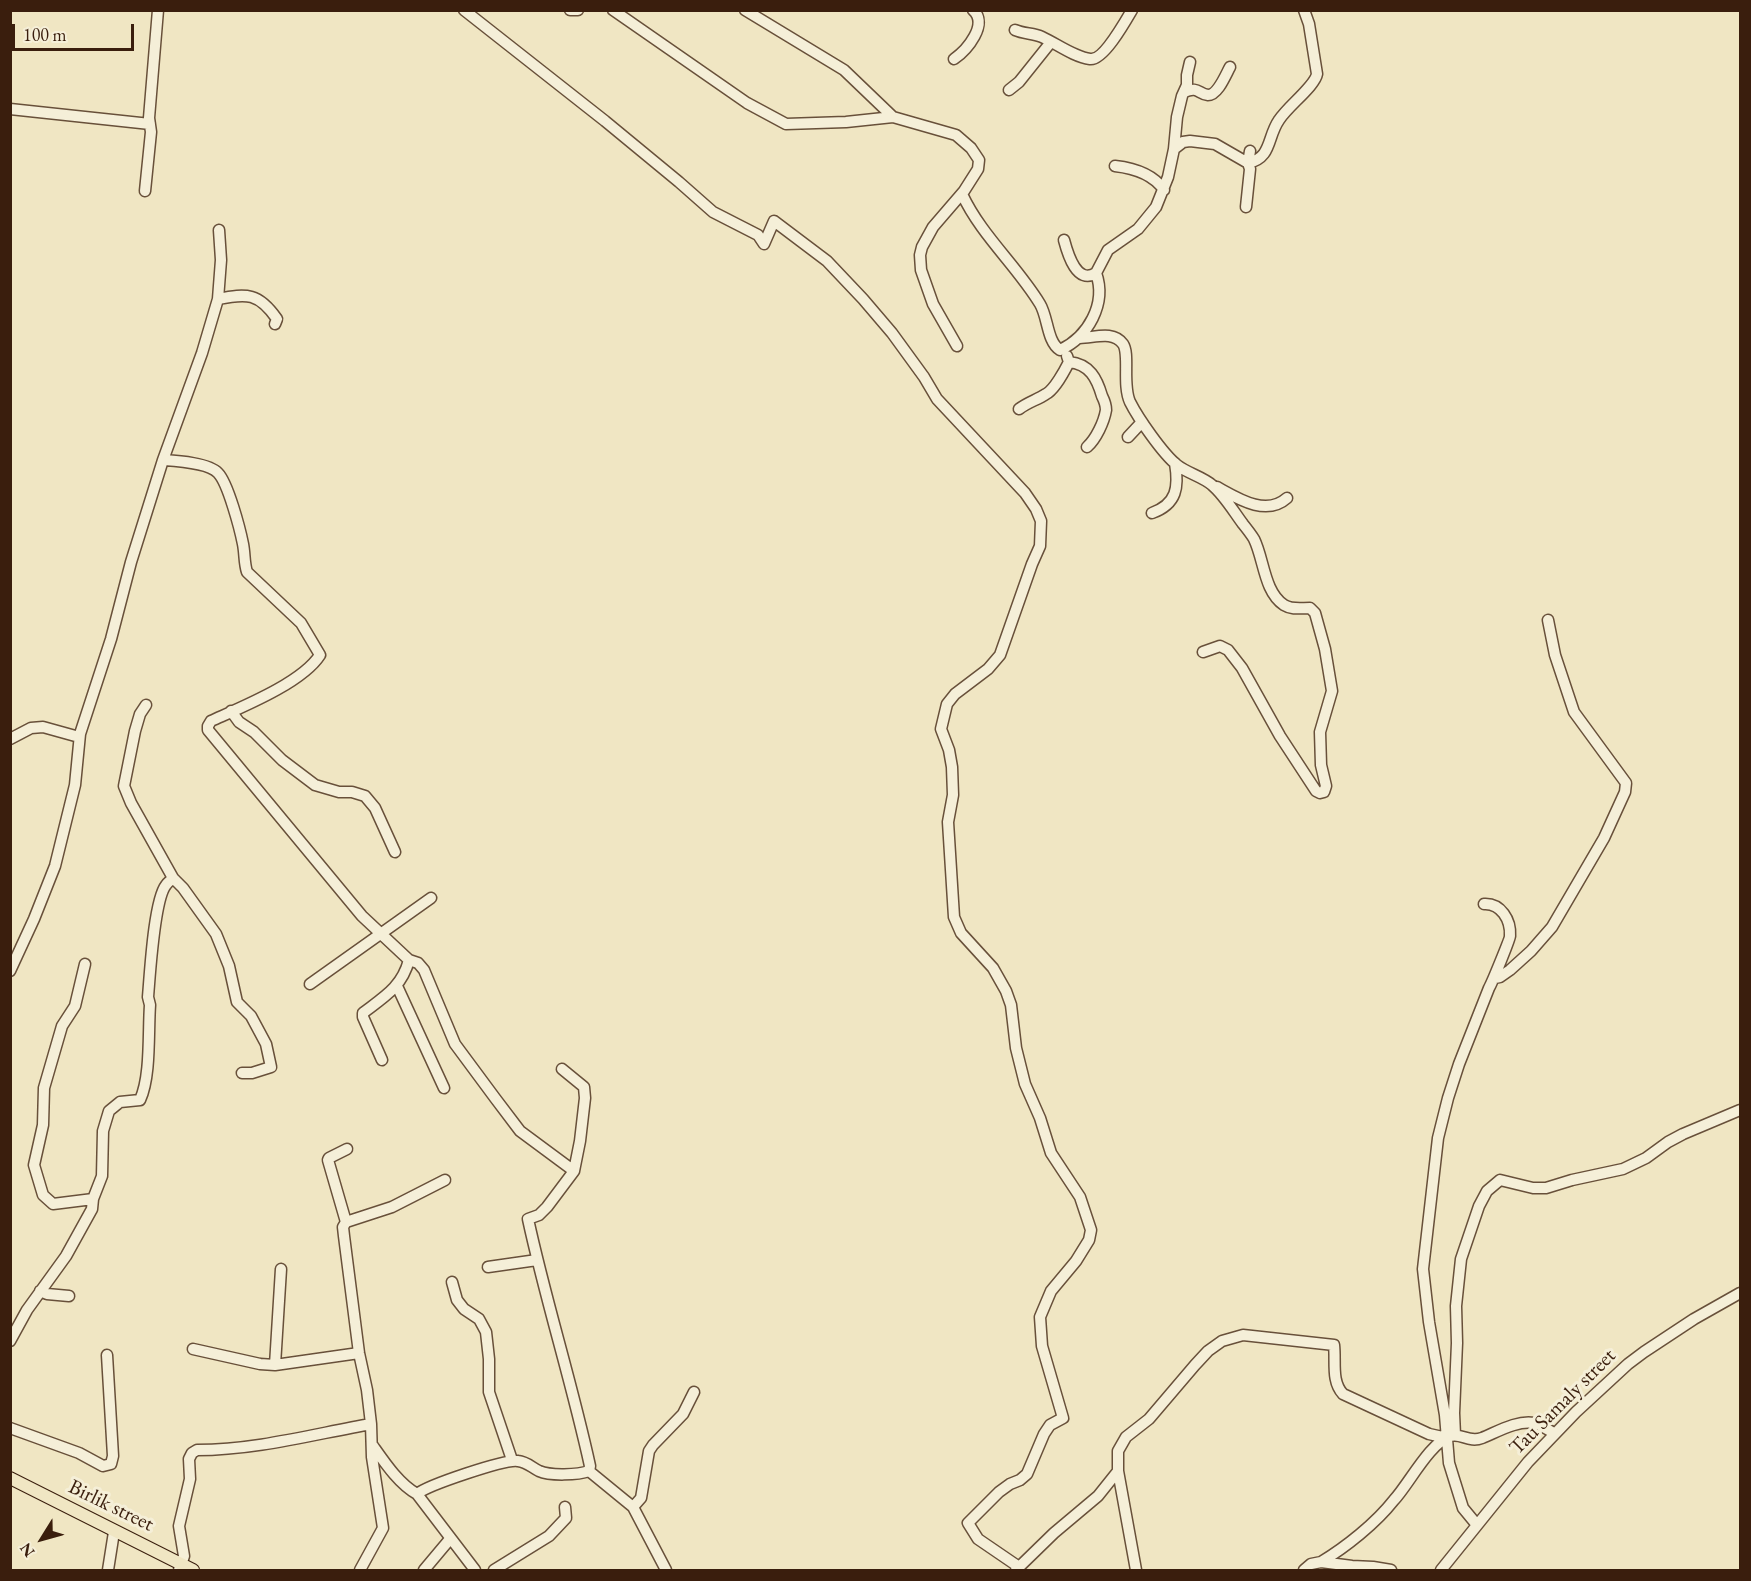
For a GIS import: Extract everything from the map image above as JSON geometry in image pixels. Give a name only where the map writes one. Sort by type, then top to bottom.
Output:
[{"type":"main road","name":"Birlik street","points":[[10,1478],[114,1532],[156,1550],[185,1568]]},
{"type":"street","points":[[145,191],[158,10]]},
{"type":"street","points":[[464,10],[680,182],[713,212],[758,235],[764,244],[774,221],[827,261],[892,333],[937,399],[1036,508],[1041,520],[1040,546],[1000,655],[988,669],[955,694],[947,704],[941,729],[952,767],[953,795],[948,822],[954,916],[961,933],[993,968],[1006,991],[1011,1005],[1016,1048],[1025,1084],[1052,1153],[1080,1197],[1090,1230],[1089,1240],[1083,1251],[1051,1291],[1040,1317],[1039,1332],[1042,1346],[1063,1418],[1050,1425],[1044,1434],[1027,1474],[999,1492],[968,1523],[978,1539],[1018,1569],[1054,1533],[1098,1497],[1118,1471]]},
{"type":"street","points":[[570,10],[578,10]]},
{"type":"street","points":[[614,10],[747,103],[786,124],[846,122],[893,117],[949,132],[971,148],[979,160],[978,169],[962,194],[933,227],[922,247],[920,263],[933,304],[957,346]]},
{"type":"street","points":[[745,10],[844,70],[893,117]]},
{"type":"street","points":[[954,59],[966,47],[977,30],[978,15],[973,10]]},
{"type":"street","points":[[1015,30],[1036,34],[1092,60],[1097,58],[1132,10]]},
{"type":"street","points":[[1174,149],[1183,142],[1190,141],[1215,144],[1248,163],[1263,157],[1277,122],[1293,102],[1316,82],[1317,74],[1309,24],[1304,10]]},
{"type":"street","points":[[1009,90],[1019,82],[1051,42]]},
{"type":"street","points":[[1080,338],[1090,324],[1098,301],[1096,273],[1104,255],[1138,229],[1156,207],[1164,190],[1190,62]]},
{"type":"street","points":[[1184,92],[1198,89],[1208,95],[1212,94],[1219,88],[1230,67]]},
{"type":"street","points":[[10,109],[150,124]]},
{"type":"street","points":[[1246,207],[1250,151]]},
{"type":"street","points":[[1114,166],[1136,170],[1164,190]]},
{"type":"street","points":[[962,194],[978,221],[1041,306],[1053,342],[1065,353],[1070,362]]},
{"type":"street","points":[[10,971],[55,866],[75,785],[79,737],[111,639],[131,562],[163,460],[202,353],[218,299],[221,260],[219,230]]},
{"type":"street","points":[[1064,240],[1072,262],[1081,275],[1086,277],[1096,273]]},
{"type":"street","points":[[218,299],[247,295],[270,309],[277,319],[275,324]]},
{"type":"street","points":[[1060,350],[1080,338],[1099,335],[1112,337],[1122,343],[1126,350],[1126,388],[1130,402],[1142,422],[1175,463],[1192,476],[1260,507],[1283,502],[1287,498]]},
{"type":"street","points":[[1019,409],[1030,400],[1047,394],[1070,362]]},
{"type":"street","points":[[1070,362],[1090,370],[1098,382],[1106,409],[1098,433],[1087,447]]},
{"type":"street","points":[[1128,436],[1142,422]]},
{"type":"street","points":[[163,460],[203,466],[218,472],[225,484],[239,527],[247,572],[301,623],[320,655],[314,664],[268,695],[211,721],[208,730],[327,875],[380,934],[424,970],[455,1044],[520,1131],[574,1171]]},
{"type":"street","points":[[1152,513],[1160,510],[1175,495],[1175,463]]},
{"type":"street","points":[[1203,652],[1220,646],[1228,650],[1242,668],[1297,763],[1316,791],[1324,792],[1326,786],[1321,765],[1320,732],[1332,691],[1325,649],[1315,613],[1310,608],[1290,608],[1274,596],[1253,538],[1212,484]]},
{"type":"street","points":[[1495,978],[1510,970],[1552,927],[1604,838],[1625,792],[1626,783],[1574,712],[1556,655],[1548,620]]},
{"type":"street","points":[[146,705],[140,714],[135,730],[124,786],[173,879],[183,888],[216,934],[229,966],[237,1002],[251,1016],[266,1044],[271,1067],[252,1073],[242,1073]]},
{"type":"street","points":[[231,711],[239,722],[254,732],[282,760],[315,785],[339,792],[365,795],[375,808],[395,852]]},
{"type":"street","points":[[10,740],[31,728],[43,727],[79,737]]},
{"type":"street","points":[[10,1341],[27,1310],[81,1231],[92,1209],[93,1199],[102,1176],[105,1121],[109,1111],[120,1102],[140,1100],[144,1092],[147,1075],[150,1005],[148,997],[155,922],[165,885],[173,879]]},
{"type":"street","points":[[310,984],[431,898]]},
{"type":"street","points":[[1451,1437],[1424,1287],[1425,1249],[1438,1138],[1448,1098],[1489,988],[1495,978],[1496,968],[1509,942],[1510,935],[1503,912],[1498,907],[1484,904]]},
{"type":"street","points":[[382,1060],[363,1013],[397,986],[406,972],[409,960]]},
{"type":"street","points":[[85,964],[75,1006],[62,1026],[44,1088],[43,1125],[34,1165],[43,1195],[52,1204],[93,1199]]},
{"type":"street","points":[[397,986],[444,1088]]},
{"type":"street","points":[[562,1070],[584,1087],[582,1130],[574,1171],[539,1215],[528,1219],[573,1395],[590,1466],[589,1471]]},
{"type":"street","points":[[1477,1525],[1468,1517],[1460,1503],[1449,1463],[1454,1422],[1457,1283],[1467,1236],[1487,1191],[1500,1180],[1533,1188],[1546,1188],[1623,1169],[1646,1158],[1683,1134],[1740,1110]]},
{"type":"street","points":[[346,1222],[328,1160],[347,1149]]},
{"type":"street","points":[[360,1570],[383,1528],[372,1457],[371,1424],[359,1353],[343,1227],[346,1222],[392,1207],[446,1180]]},
{"type":"street","points":[[488,1268],[537,1260]]},
{"type":"street","points":[[275,1365],[281,1269]]},
{"type":"street","points":[[452,1282],[457,1300],[464,1309],[479,1319],[486,1332],[489,1392],[512,1461]]},
{"type":"street","points":[[40,1291],[69,1296]]},
{"type":"street","name":"Tau Samaly street","points":[[1441,1570],[1554,1433],[1628,1364],[1694,1319],[1740,1293]]},
{"type":"street","points":[[1136,1570],[1118,1471],[1118,1451],[1126,1437],[1149,1419],[1208,1351],[1222,1341],[1243,1335],[1334,1345],[1337,1388],[1343,1394],[1429,1434],[1471,1441],[1520,1423],[1536,1423],[1554,1433]]},
{"type":"street","points":[[193,1349],[260,1364],[275,1365],[359,1353]]},
{"type":"street","points":[[10,1428],[78,1453],[103,1467],[111,1464],[113,1456],[107,1355]]},
{"type":"street","points":[[633,1507],[641,1498],[649,1451],[683,1414],[694,1392]]},
{"type":"street","points":[[185,1568],[179,1526],[190,1479],[189,1459],[192,1453],[197,1450],[245,1448],[371,1424]]},
{"type":"street","points":[[1321,1562],[1337,1552],[1394,1501],[1423,1461],[1451,1437]]},
{"type":"street","points":[[373,1446],[409,1490],[417,1494],[475,1570]]},
{"type":"street","points":[[417,1494],[450,1480],[512,1461],[529,1463],[540,1472],[567,1474],[589,1471],[633,1507],[666,1570]]},
{"type":"street","points":[[494,1570],[555,1531],[566,1518],[565,1508]]},
{"type":"street","points":[[108,1570],[114,1532]]},
{"type":"street","points":[[424,1570],[450,1539]]},
{"type":"street","points":[[1304,1570],[1311,1564],[1321,1562],[1391,1570]]}]
